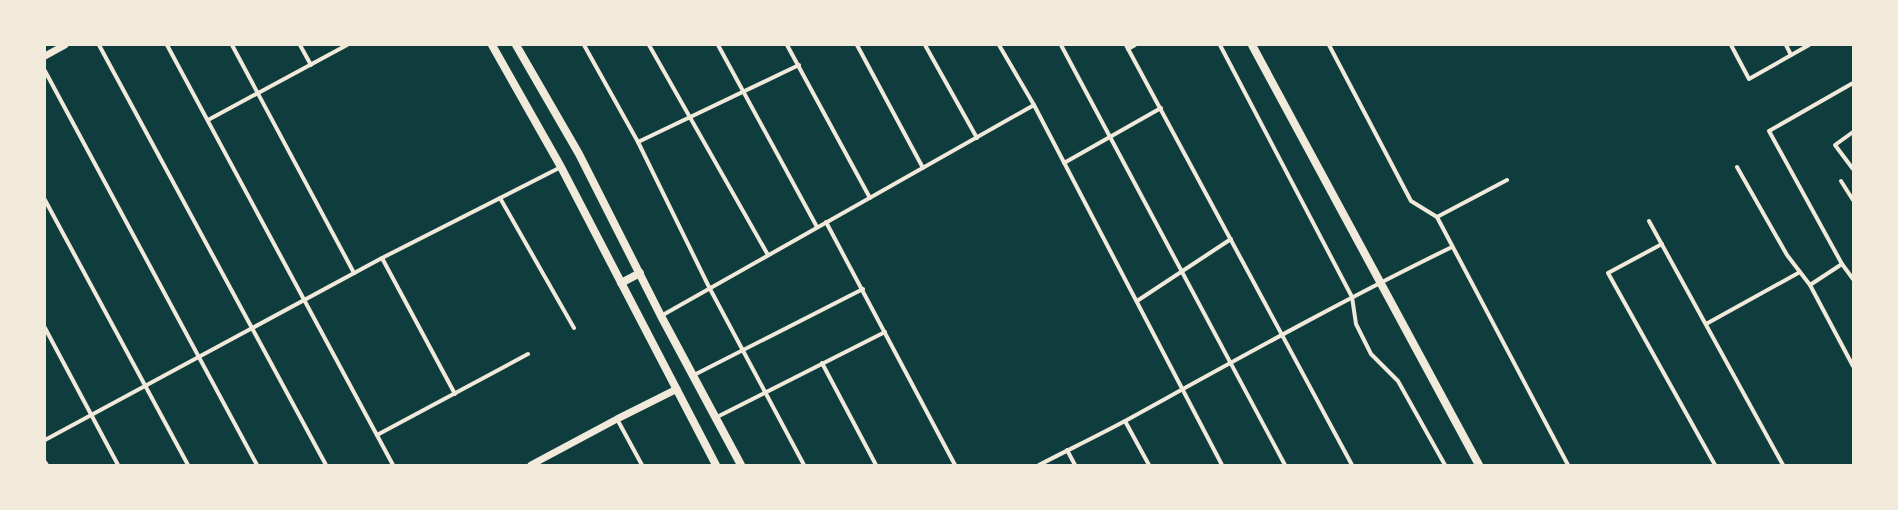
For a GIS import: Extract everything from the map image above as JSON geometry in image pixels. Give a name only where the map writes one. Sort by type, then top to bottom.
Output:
[{"type":"main road","points":[[492,45],[561,166],[716,465]]},
{"type":"main road","points":[[516,45],[579,154],[661,316],[694,374],[741,465]]},
{"type":"main road","points":[[1252,45],[1479,465]]},
{"type":"main road","points":[[621,283],[640,273]]},
{"type":"street","points":[[45,56],[65,45]]},
{"type":"street","points":[[99,45],[326,465]]},
{"type":"street","points":[[167,45],[393,465]]},
{"type":"street","points":[[232,45],[354,273]]},
{"type":"street","points":[[300,45],[310,65]]},
{"type":"street","points":[[208,120],[347,45]]},
{"type":"street","points":[[584,45],[638,142],[710,288],[804,465]]},
{"type":"street","points":[[649,45],[768,255]]},
{"type":"street","points":[[718,45],[817,227]]},
{"type":"street","points":[[787,45],[870,198]]},
{"type":"street","points":[[857,45],[923,168]]},
{"type":"street","points":[[925,45],[977,138]]},
{"type":"street","points":[[999,45],[1034,106],[1222,465]]},
{"type":"street","points":[[1061,45],[1285,465]]},
{"type":"street","points":[[1135,45],[1127,47],[1352,465]]},
{"type":"street","points":[[1220,45],[1352,297],[1356,324],[1370,354],[1398,381],[1445,465]]},
{"type":"street","points":[[1329,45],[1411,201],[1437,217],[1568,465]]},
{"type":"street","points":[[1731,45],[1749,79],[1809,45]]},
{"type":"street","points":[[1786,45],[1791,55]]},
{"type":"street","points":[[638,142],[799,65]]},
{"type":"street","points":[[45,71],[257,465]]},
{"type":"street","points":[[1853,83],[1769,131],[1842,264],[1853,279]]},
{"type":"street","points":[[661,316],[1034,106]]},
{"type":"street","points":[[1064,163],[1109,136],[1161,108]]},
{"type":"street","points":[[1853,132],[1835,145],[1853,169]]},
{"type":"street","points":[[45,440],[382,258],[561,166]]},
{"type":"street","points":[[1737,167],[1787,255],[1810,285],[1853,366]]},
{"type":"street","points":[[1437,217],[1507,180]]},
{"type":"street","points":[[1841,181],[1853,200]]},
{"type":"street","points":[[500,198],[574,328]]},
{"type":"street","points":[[45,200],[188,465]]},
{"type":"street","points":[[826,222],[955,465]]},
{"type":"street","points":[[1649,222],[1783,465]]},
{"type":"street","points":[[1137,301],[1231,239]]},
{"type":"street","points":[[1662,244],[1608,273],[1715,465]]},
{"type":"street","points":[[1039,465],[1125,421],[1183,388],[1380,282],[1452,247]]},
{"type":"street","points":[[382,258],[455,394]]},
{"type":"street","points":[[1810,285],[1842,264]]},
{"type":"street","points":[[1706,324],[1800,272]]},
{"type":"street","points":[[694,374],[863,290]]},
{"type":"street","points":[[45,328],[118,465]]},
{"type":"street","points":[[717,417],[885,332]]},
{"type":"street","points":[[377,435],[528,354]]},
{"type":"street","points":[[822,364],[876,465]]},
{"type":"street","points":[[532,465],[617,419],[677,389]]},
{"type":"street","points":[[617,419],[642,465]]},
{"type":"street","points":[[1125,421],[1149,465]]},
{"type":"street","points":[[1067,450],[1075,465]]}]
